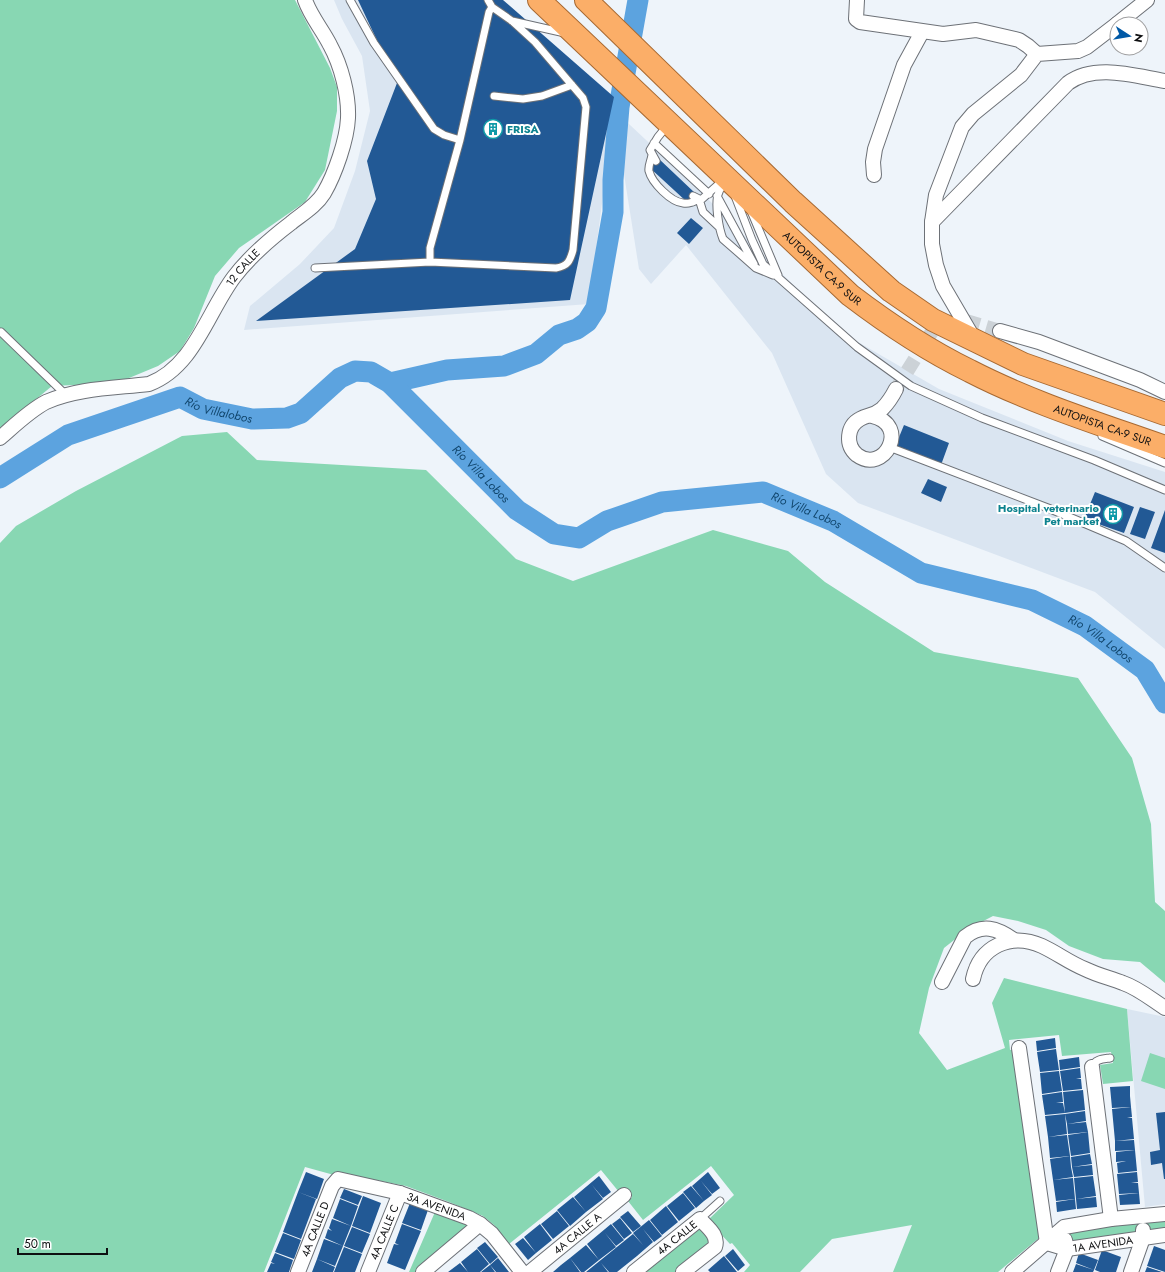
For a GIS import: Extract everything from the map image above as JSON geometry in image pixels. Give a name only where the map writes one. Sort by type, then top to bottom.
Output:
[{"type":"highway","name":"AUTOPISTA CA-9 SUR","points":[[539,0],[664,119],[729,186],[850,295],[883,320],[971,372],[1057,408],[1165,447]]},
{"type":"highway","points":[[591,2],[619,32],[798,207],[890,291],[933,320],[977,343],[1023,364],[1064,380],[1165,414]]},
{"type":"street","name":"12 CALLE","points":[[0,438],[26,415],[45,403],[66,395],[149,384],[162,379],[184,359],[233,278],[246,261],[264,244],[314,205],[324,193],[344,139],[348,118],[347,102],[338,64],[331,45],[311,16],[306,0]]},
{"type":"street","points":[[857,0],[856,17],[858,21],[888,24],[922,32],[943,34],[976,30],[1019,40],[1037,54],[1078,51],[1087,47],[1109,30]]},
{"type":"street","points":[[1127,16],[1147,0]]},
{"type":"street","points":[[874,175],[873,162],[875,149],[904,65],[922,32]]},
{"type":"street","points":[[977,343],[943,286],[936,265],[932,244],[932,222],[936,195],[962,127],[973,114],[1021,75],[1037,54]]},
{"type":"street","points":[[932,222],[1068,83],[1077,77],[1097,73],[1122,73],[1165,80]]},
{"type":"street","points":[[1000,331],[1039,342],[1140,380],[1165,392]]},
{"type":"street","points":[[872,416],[889,402],[896,389]]},
{"type":"street","points":[[872,416],[883,420],[890,430],[891,442],[889,447],[881,456],[869,459],[858,455],[850,445],[849,439],[851,427],[860,418],[872,416]]},
{"type":"street","points":[[942,982],[965,937],[971,932],[984,928],[993,928],[1014,940]]},
{"type":"street","points":[[973,979],[980,960],[988,950],[999,944],[1014,940],[1028,942],[1041,946],[1084,969],[1138,990],[1165,1008]]},
{"type":"street","points":[[1012,1272],[1047,1243],[1016,1047]]},
{"type":"street","points":[[1092,1067],[1111,1219]]},
{"type":"street","name":"3A AVENIDA","points":[[332,1186],[336,1180],[341,1180],[400,1192],[469,1218],[480,1224],[492,1234],[522,1272]]},
{"type":"street","name":"4A CALLE D","points":[[298,1272],[332,1186]]},
{"type":"street","name":"4A CALLE C","points":[[368,1272],[400,1192]]},
{"type":"street","name":"4A CALLE A","points":[[530,1272],[624,1195]]},
{"type":"street","name":"1A AVENIDA","points":[[1165,1214],[1111,1219],[1064,1227],[1047,1243],[1066,1249],[1165,1235]]},
{"type":"street","points":[[1131,1272],[1143,1238],[1143,1216]]},
{"type":"street","points":[[684,1272],[715,1247],[716,1238],[700,1219]]},
{"type":"street","name":"4A CALLE","points":[[634,1272],[700,1219]]},
{"type":"street","points":[[423,1272],[480,1224]]},
{"type":"street","points":[[1058,1272],[1066,1249],[1064,1227]]},
{"type":"lane","points":[[350,0],[374,43],[434,129],[444,135],[460,140]]},
{"type":"lane","points":[[315,268],[430,262],[556,268],[565,266],[570,262],[573,250],[586,107],[583,98],[535,42],[512,21],[492,7],[488,0]]},
{"type":"lane","points":[[430,262],[430,248],[460,140],[477,60],[489,12],[492,7]]},
{"type":"lane","points":[[512,21],[576,36]]},
{"type":"lane","points":[[494,96],[523,99],[542,96],[572,85]]},
{"type":"lane","points":[[664,119],[650,150],[654,158],[650,172],[656,184],[675,201],[690,203],[696,198]]},
{"type":"lane","points":[[654,143],[709,194]]},
{"type":"lane","points":[[696,198],[702,200],[709,194],[729,186]]},
{"type":"lane","points":[[719,227],[729,186]]},
{"type":"lane","points":[[729,186],[756,268]]},
{"type":"lane","points":[[729,186],[763,264],[857,347],[911,386],[982,418],[1094,460],[1165,490]]},
{"type":"lane","points":[[729,186],[779,277]]},
{"type":"lane","points":[[696,198],[703,212],[719,227],[723,239],[756,268],[779,277]]},
{"type":"lane","points":[[1,332],[66,395]]},
{"type":"lane","points":[[1057,408],[1062,416],[1074,424]]},
{"type":"lane","points":[[1092,432],[1165,463]]},
{"type":"lane","points":[[889,447],[1048,508],[1126,541],[1165,568]]},
{"type":"lane","points":[[1092,1067],[1094,1062],[1110,1058]]},
{"type":"lane","points":[[700,1219],[720,1202]]},
{"type":"shaded area","points":[[334,0],[493,0],[613,109],[695,186],[839,331],[939,389],[1068,441],[1165,472],[1165,649],[1095,592],[858,503],[826,474],[772,353],[686,245],[651,284],[639,269],[614,111],[589,304],[244,330],[250,306],[300,264],[334,228],[355,171],[370,111],[362,56],[342,19]]},
{"type":"shaded area","points":[[1127,1009],[1165,1017],[1165,1204],[1145,1207]]},
{"type":"green space","points":[[0,0],[295,0],[330,68],[337,87],[337,111],[325,170],[305,202],[239,248],[215,276],[194,328],[180,351],[158,366],[117,383],[52,386],[0,429]]},
{"type":"green space","points":[[227,432],[257,460],[426,470],[516,559],[573,581],[713,530],[788,551],[825,582],[934,652],[1078,678],[1132,758],[1151,824],[1155,902],[1165,911],[1165,983],[1140,962],[1103,959],[1069,946],[1046,930],[1018,921],[993,916],[968,929],[944,948],[929,988],[919,1033],[947,1070],[1005,1048],[992,1003],[1004,978],[1127,1009],[1133,1081],[1103,1084],[1100,1065],[1113,1063],[1111,1052],[1062,1056],[1059,1035],[1009,1040],[1010,1050],[1022,1048],[1042,1233],[1039,1238],[998,1272],[893,1272],[912,1225],[832,1239],[800,1272],[744,1272],[750,1265],[732,1243],[730,1244],[708,1220],[734,1195],[711,1166],[643,1220],[628,1201],[632,1197],[624,1188],[619,1192],[601,1170],[509,1244],[494,1225],[483,1216],[449,1202],[406,1186],[361,1177],[334,1175],[305,1167],[264,1272],[0,1272],[0,543],[16,526],[76,491],[182,436]]},
{"type":"green space","points":[[1150,1053],[1165,1058],[1165,1089],[1141,1081]]},
{"type":"green space","points":[[435,1212],[468,1224],[468,1228],[416,1272],[409,1272]]},
{"type":"green space","points":[[1165,1214],[1165,1235],[1067,1249],[1064,1227]]},
{"type":"green space","points":[[700,1219],[715,1247],[683,1272],[634,1272]]},
{"type":"building","name":"FRISA","points":[[358,0],[503,0],[614,97],[570,300],[256,321],[355,249],[376,199],[367,161],[397,83]]},
{"type":"building","points":[[658,158],[695,193],[687,202],[650,168]]},
{"type":"building","points":[[691,218],[703,228],[689,244],[677,233]]},
{"type":"building","points":[[904,425],[949,443],[941,465],[895,447]]},
{"type":"building","points":[[928,479],[947,487],[941,502],[921,493]]},
{"type":"building","points":[[1095,492],[1134,507],[1124,533],[1084,519]]},
{"type":"building","points":[[1140,507],[1155,512],[1145,539],[1130,534]]},
{"type":"building","points":[[1165,510],[1165,553],[1151,548]]},
{"type":"building","points":[[1055,1038],[1056,1048],[1037,1051],[1036,1041]]},
{"type":"building","points":[[1056,1049],[1059,1070],[1040,1072],[1037,1052]]},
{"type":"building","points":[[1079,1057],[1080,1067],[1060,1070],[1059,1060]]},
{"type":"building","points":[[1080,1068],[1081,1078],[1076,1079],[1081,1079],[1082,1089],[1063,1091],[1060,1071]]},
{"type":"building","points":[[1059,1071],[1062,1091],[1042,1094],[1040,1073]]},
{"type":"building","points":[[1130,1086],[1131,1107],[1112,1108],[1110,1087]]},
{"type":"building","points":[[1083,1090],[1085,1110],[1065,1113],[1063,1092]]},
{"type":"building","points":[[1062,1092],[1063,1102],[1056,1103],[1063,1103],[1065,1113],[1045,1115],[1042,1095]]},
{"type":"building","points":[[1131,1107],[1132,1117],[1127,1118],[1132,1118],[1134,1139],[1115,1141],[1112,1109]]},
{"type":"building","points":[[1085,1111],[1086,1121],[1067,1124],[1065,1114]]},
{"type":"building","points":[[1165,1112],[1164,1179],[1162,1163],[1151,1165],[1150,1152],[1160,1150],[1156,1113]]},
{"type":"building","points":[[1065,1114],[1067,1134],[1048,1137],[1045,1116]]},
{"type":"building","points":[[1086,1122],[1088,1132],[1068,1134],[1067,1124]]},
{"type":"building","points":[[1088,1132],[1090,1153],[1071,1156],[1068,1135]]},
{"type":"building","points":[[1067,1135],[1070,1156],[1050,1158],[1048,1137]]},
{"type":"building","points":[[1134,1140],[1135,1150],[1115,1151],[1115,1141]]},
{"type":"building","points":[[1135,1150],[1137,1171],[1118,1173],[1117,1163],[1126,1161],[1116,1162],[1116,1152]]},
{"type":"building","points":[[1090,1154],[1092,1164],[1072,1167],[1071,1157]]},
{"type":"building","points":[[1070,1156],[1073,1177],[1053,1180],[1050,1159]]},
{"type":"building","points":[[1092,1165],[1093,1175],[1074,1177],[1072,1167]]},
{"type":"building","points":[[306,1172],[324,1179],[317,1199],[298,1192]]},
{"type":"building","points":[[708,1172],[720,1188],[712,1194],[701,1181],[712,1195],[704,1201],[692,1186]]},
{"type":"building","points":[[1137,1172],[1138,1182],[1131,1183],[1138,1183],[1139,1193],[1119,1194],[1117,1174]]},
{"type":"building","points":[[599,1176],[611,1192],[603,1198],[592,1185],[603,1199],[586,1212],[574,1197]]},
{"type":"building","points":[[1093,1176],[1096,1196],[1076,1199],[1074,1178]]},
{"type":"building","points":[[1073,1178],[1075,1199],[1056,1201],[1053,1180]]},
{"type":"building","points":[[691,1186],[704,1201],[696,1208],[683,1192]]},
{"type":"building","points":[[344,1189],[362,1196],[358,1205],[340,1198]]},
{"type":"building","points":[[298,1192],[316,1199],[301,1239],[283,1232]]},
{"type":"building","points":[[683,1193],[695,1208],[679,1221],[667,1206]]},
{"type":"building","points":[[1139,1193],[1140,1204],[1120,1205],[1119,1195]]},
{"type":"building","points":[[363,1196],[381,1203],[370,1233],[352,1226]]},
{"type":"building","points":[[573,1197],[586,1212],[570,1226],[557,1210]]},
{"type":"building","points":[[1096,1197],[1097,1207],[1077,1209],[1076,1199]]},
{"type":"building","points":[[340,1199],[358,1206],[351,1226],[333,1218]]},
{"type":"building","points":[[1075,1199],[1076,1209],[1057,1212],[1056,1202]]},
{"type":"building","points":[[410,1203],[428,1210],[421,1230],[402,1223]]},
{"type":"building","points":[[666,1206],[678,1222],[662,1235],[650,1220]]},
{"type":"building","points":[[557,1211],[569,1226],[553,1239],[541,1224]]},
{"type":"building","points":[[628,1211],[641,1226],[633,1232],[620,1217]]},
{"type":"building","points":[[620,1218],[632,1233],[624,1239],[612,1224]]},
{"type":"building","points":[[332,1219],[351,1226],[343,1246],[325,1238],[328,1229],[332,1231],[329,1228]]},
{"type":"building","points":[[649,1220],[662,1236],[654,1242],[643,1229],[653,1242],[617,1272],[609,1272],[601,1263],[608,1272],[586,1272],[633,1234],[643,1245],[633,1233]]},
{"type":"building","points":[[402,1224],[421,1231],[405,1270],[387,1263],[394,1244],[399,1245],[395,1243]]},
{"type":"building","points":[[540,1224],[552,1240],[536,1253],[524,1237]]},
{"type":"building","points":[[611,1224],[624,1240],[616,1246],[605,1233],[616,1247],[599,1260],[587,1244]]},
{"type":"building","points":[[352,1227],[370,1234],[362,1253],[344,1246]]},
{"type":"building","points":[[283,1233],[301,1240],[294,1259],[275,1252]]},
{"type":"building","points":[[523,1238],[536,1253],[528,1260],[515,1244]]},
{"type":"building","points":[[324,1239],[343,1246],[335,1266],[317,1259]]},
{"type":"building","points":[[485,1242],[498,1257],[490,1264],[477,1248]]},
{"type":"building","points":[[586,1245],[599,1260],[584,1272],[581,1272],[570,1258]]},
{"type":"building","points":[[1154,1246],[1165,1250],[1165,1272],[1147,1266]]},
{"type":"building","points":[[344,1247],[362,1254],[355,1272],[334,1272]]},
{"type":"building","points":[[477,1249],[489,1264],[480,1272],[468,1272],[461,1262]]},
{"type":"building","points":[[733,1249],[745,1265],[738,1271],[725,1256]]},
{"type":"building","points":[[1102,1250],[1121,1257],[1116,1272],[1100,1272],[1095,1270]]},
{"type":"building","points":[[275,1253],[293,1260],[289,1272],[267,1272],[271,1263],[275,1264],[271,1262]]},
{"type":"building","points":[[1079,1253],[1098,1260],[1094,1270],[1076,1263]]},
{"type":"building","points":[[724,1256],[737,1272],[710,1272],[708,1270]]},
{"type":"building","points":[[498,1258],[509,1272],[496,1272],[490,1265]]},
{"type":"building","points":[[570,1258],[580,1272],[553,1272],[561,1265]]},
{"type":"building","points":[[317,1259],[335,1267],[333,1272],[312,1272]]},
{"type":"building","points":[[460,1263],[468,1272],[448,1272]]},
{"type":"building","points":[[1076,1264],[1094,1270],[1093,1272],[1073,1272]]},
{"type":"building","points":[[490,1265],[495,1272],[481,1272]]},
{"type":"building","points":[[1147,1267],[1162,1272],[1145,1272]]},
{"type":"waterway","points":[[390,383],[447,370],[504,366],[536,354],[559,335],[577,329],[587,322],[596,308],[613,212],[613,180],[619,107],[638,0]]},
{"type":"waterway","name":"Río Villa Lobos","points":[[0,478],[68,435],[180,397],[203,409],[252,419],[287,418],[301,413],[340,378],[355,371],[371,372],[390,383],[517,510],[554,534],[579,538],[607,521],[662,502],[763,492],[833,521],[921,573],[1032,600],[1085,626],[1145,670],[1165,703]]},
{"type":"tunnel","points":[[896,389],[933,330],[946,322],[966,321],[1000,331]]},
{"type":"place","name":"FRISA","points":[[493,129]]},
{"type":"place","name":"Hospital veterinario Pet market","points":[[1113,514]]},
{"type":"water label","name":"Río Villalobos","points":[[219,408]]}]
